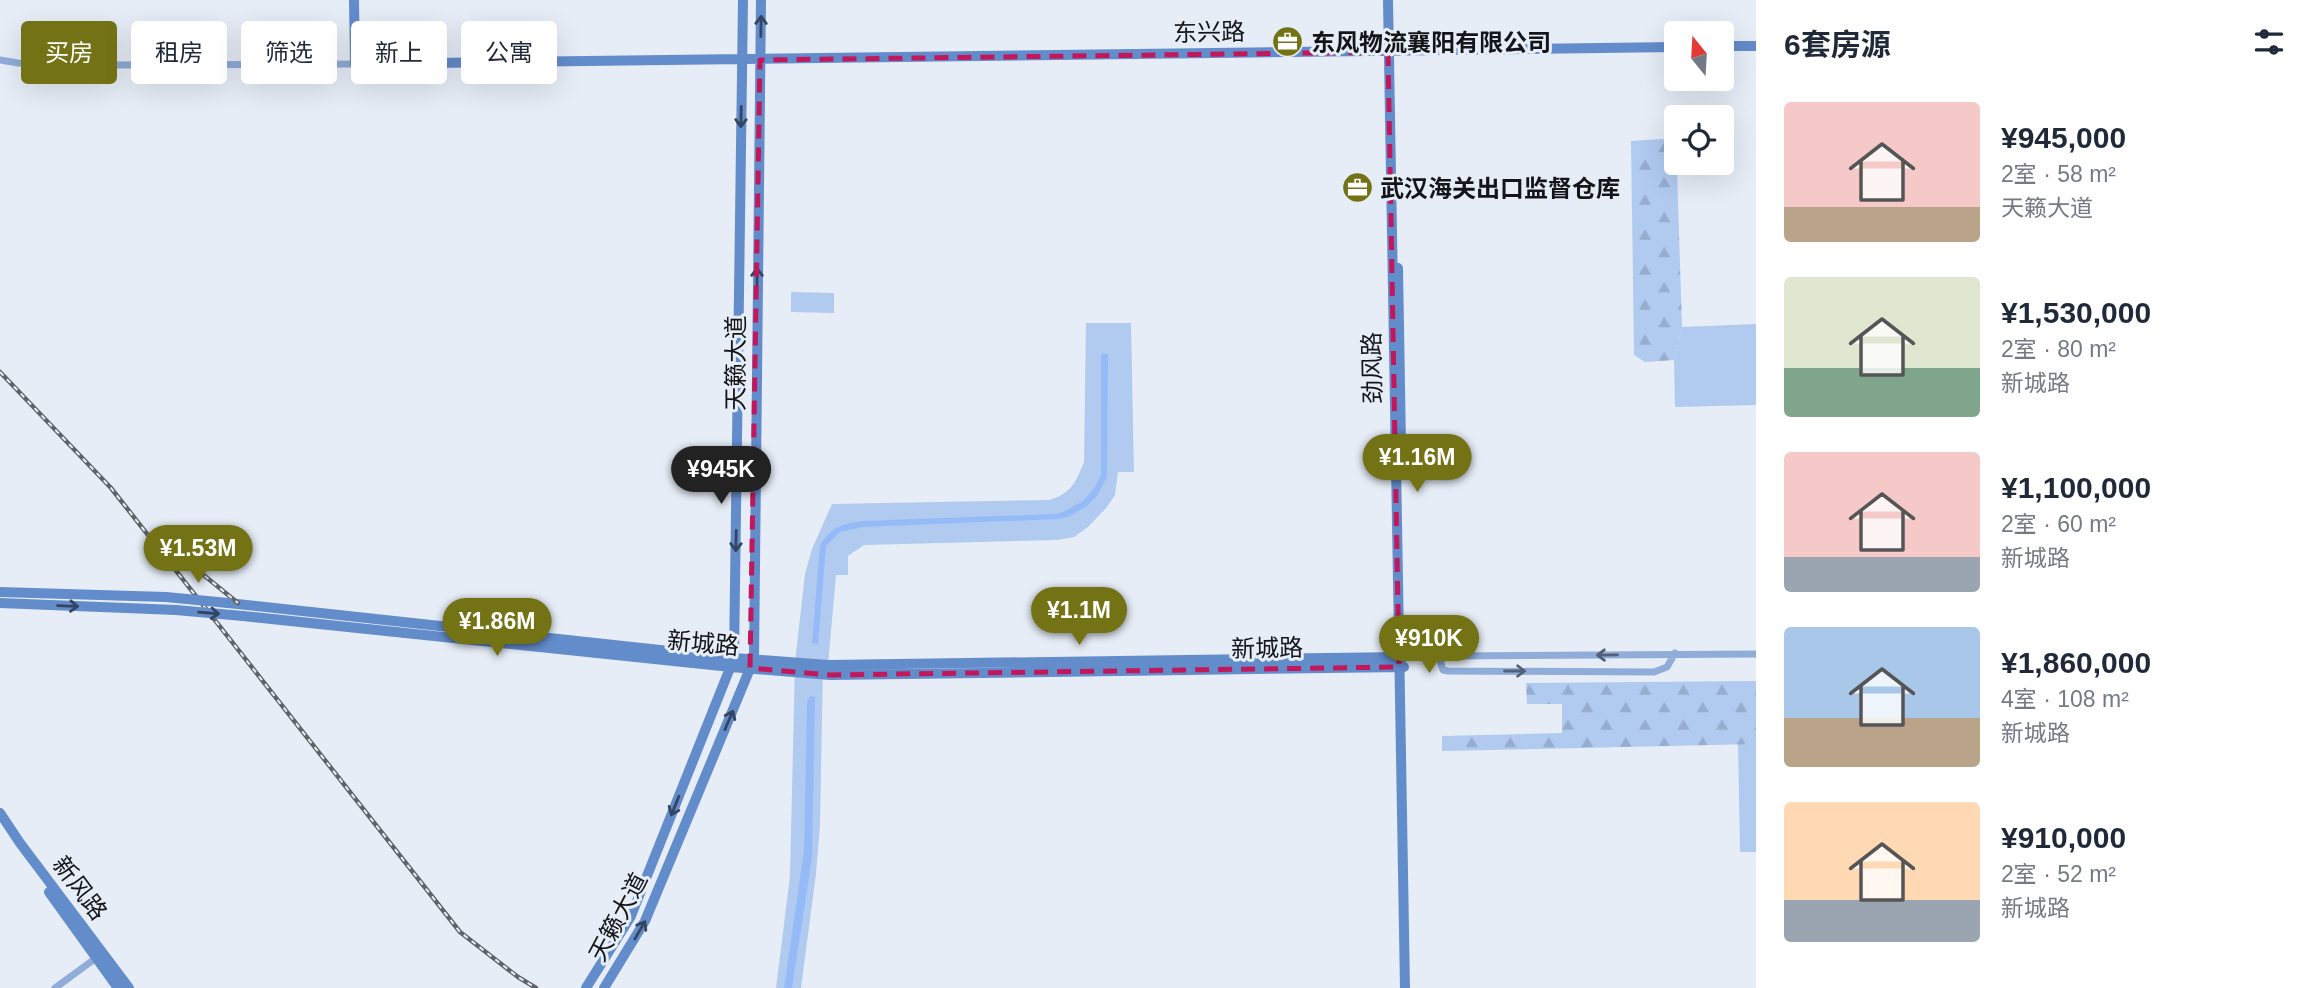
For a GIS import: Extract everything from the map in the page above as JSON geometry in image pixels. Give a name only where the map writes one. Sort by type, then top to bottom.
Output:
[{"type":"street","points":[[354,0],[354,21]]},
{"type":"street","name":"天籁大道","points":[[586,988],[631,916],[732,662],[743,0]]},
{"type":"street","name":"天籁大道","points":[[604,988],[645,922],[752,663],[761,0]]},
{"type":"street","name":"劲风路","points":[[1388,0],[1391,52],[1405,988]]},
{"type":"street","name":"劲风路","points":[[1391,52],[1394,0]]},
{"type":"street","points":[[1734,46],[1756,46]]},
{"type":"street","name":"东兴路","points":[[447,63],[1664,47]]},
{"type":"street","points":[[0,60],[18,63],[112,65],[351,64]]},
{"type":"street","name":"新城路","points":[[0,592],[166,597],[732,662]]},
{"type":"street","name":"新城路","points":[[0,603],[176,610],[752,663],[873,665],[1401,662]]},
{"type":"street","points":[[1675,653],[1667,667],[1654,672],[1448,671],[1440,667],[1440,660],[1447,656],[1675,653],[1756,654]]},
{"type":"street","name":"劲风路","points":[[1401,662],[1411,988]]},
{"type":"street","name":"新风路","points":[[0,813],[129,988]]},
{"type":"street","name":"新风路","points":[[0,823],[118,988]]},
{"type":"street","points":[[55,988],[96,958]]},
{"type":"highlighted area","points":[[1388,52],[1399,667],[830,675],[750,668],[760,60]]},
{"type":"green space","points":[[1664,139],[1664,175],[1677,175],[1682,327],[1674,360],[1645,362],[1634,355],[1631,141]]},
{"type":"green space","points":[[791,292],[834,293],[834,313],[791,312]]},
{"type":"green space","points":[[1086,323],[1131,323],[1134,472],[1118,472],[1115,495],[1088,527],[1074,537],[1057,540],[864,545],[848,556],[848,575],[836,575],[828,665],[823,666],[820,825],[816,874],[801,988],[776,988],[790,876],[795,662],[805,574],[812,549],[832,504],[1049,500],[1068,491],[1084,462]]},
{"type":"green space","points":[[1756,324],[1756,405],[1675,407],[1674,360],[1682,327]]},
{"type":"green space","points":[[1756,681],[1756,744],[1442,751],[1442,736],[1562,733],[1562,704],[1527,704],[1526,683]]},
{"type":"green space","points":[[1738,744],[1756,744],[1756,852],[1740,852]]},
{"type":"shaded area","points":[[1101,354],[1108,354],[1107,477],[1097,496],[1087,506],[1068,517],[1057,519],[863,527],[840,532],[826,546],[818,644],[812,643],[820,546],[837,527],[863,521],[1055,514],[1083,501],[1101,475]]},
{"type":"shaded area","points":[[810,696],[815,697],[812,858],[792,988],[784,988],[804,851],[807,703]]},
{"type":"railway","points":[[0,372],[111,488],[460,932],[536,988]]},
{"type":"railway","points":[[158,538],[238,603]]},
{"type":"place","name":"东风物流襄阳有限公司","points":[[1288,42]]},
{"type":"place","name":"武汉海关出口监督仓库","points":[[1357,188]]}]
